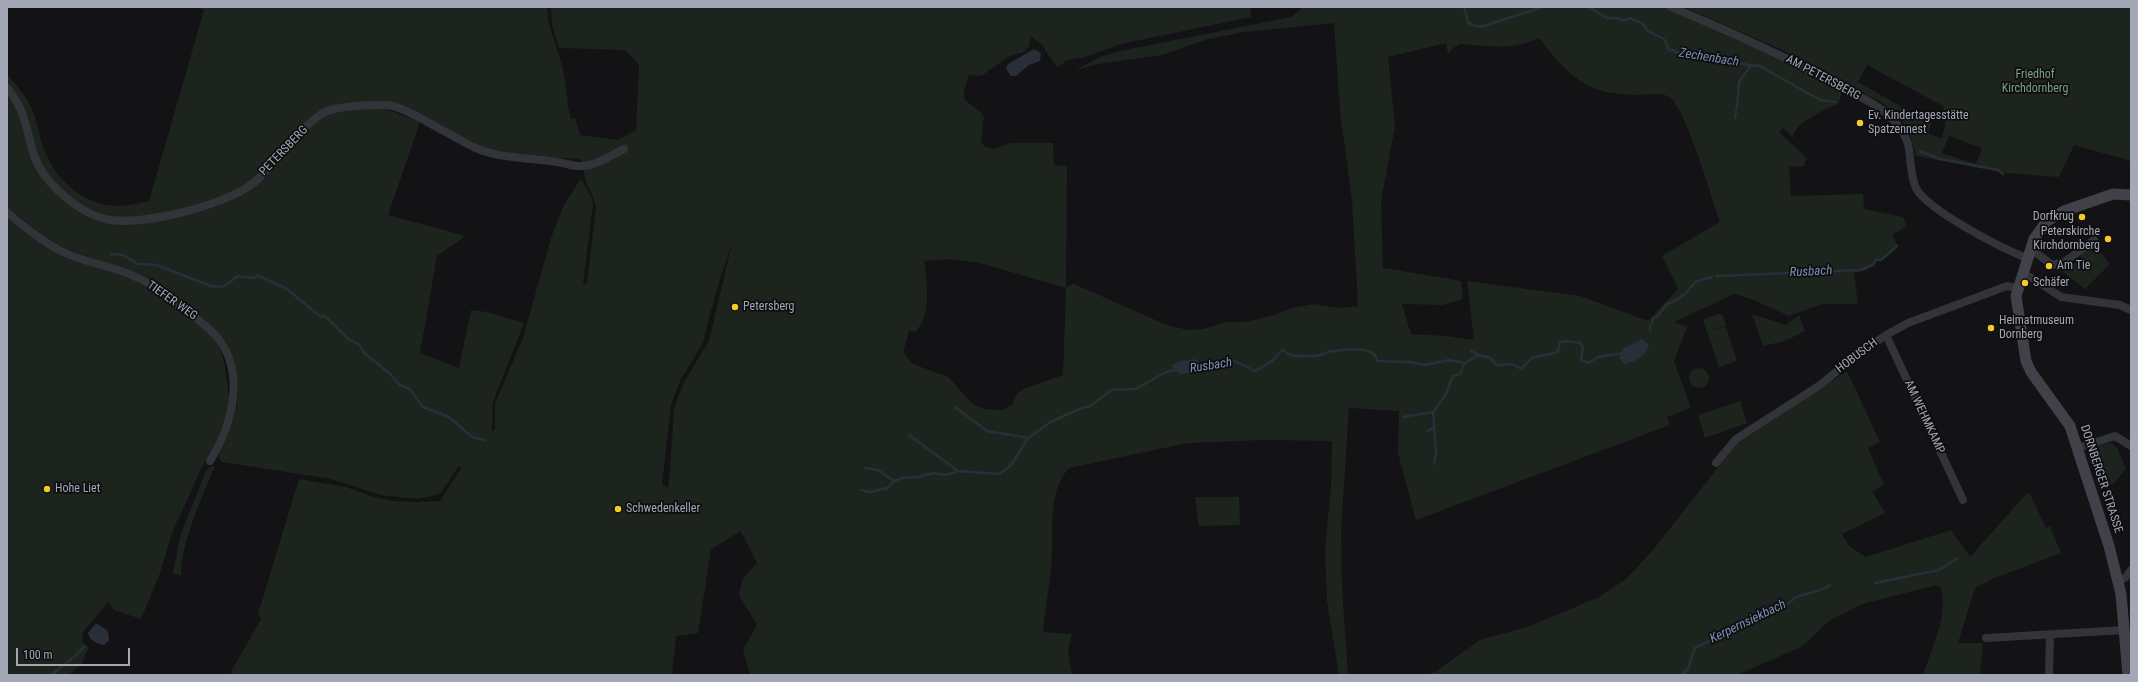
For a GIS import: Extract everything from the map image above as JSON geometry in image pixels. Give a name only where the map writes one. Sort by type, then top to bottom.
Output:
[{"type":"street","name":"AM PETERSBERG","points":[[1671,7],[1790,59],[1882,110],[1897,125],[1905,137],[1909,148],[1911,172],[1916,188],[1925,200],[1940,211],[1997,244],[2029,253]]},
{"type":"street","name":"PETERSBERG","points":[[7,88],[18,104],[32,155],[46,177],[65,197],[84,210],[103,218],[116,221],[141,219],[189,210],[236,195],[253,183],[313,121],[325,112],[337,109],[388,105],[412,114],[483,151],[527,160],[558,162],[580,166],[601,160],[624,149]]},
{"type":"street","name":"DORNBERGER STRASSE","points":[[2128,675],[2125,630],[2119,581],[2078,448],[2067,419],[2031,372],[2026,361],[2016,304],[2018,288],[2029,253],[2037,232],[2042,226],[2064,211],[2113,194],[2131,195]]},
{"type":"street","name":"TIEFER WEG","points":[[7,212],[47,243],[62,252],[139,278],[202,322],[217,337],[230,367],[234,387],[233,405],[223,436],[210,461]]},
{"type":"street","points":[[2029,253],[2052,265],[2066,261],[2094,240]]},
{"type":"street","points":[[2022,274],[2032,278],[2061,297],[2120,305],[2131,310]]},
{"type":"street","name":"HOBUSCH","points":[[1716,463],[1736,439],[1820,385],[1858,354],[1886,335],[1908,323],[2007,286],[2018,288]]},
{"type":"street","name":"AM WEHMKAMP","points":[[1886,335],[1963,500]]},
{"type":"street","points":[[2078,448],[2115,436],[2131,446]]},
{"type":"street","points":[[2119,581],[2131,570]]},
{"type":"street","points":[[1986,638],[2125,630]]},
{"type":"street","points":[[2049,675],[2050,635]]},
{"type":"green space","points":[[196,7],[547,7],[549,24],[563,70],[571,119],[575,118],[580,135],[618,140],[636,130],[639,65],[625,50],[559,48],[552,25],[551,7],[1250,7],[1251,17],[1121,44],[1085,57],[1068,60],[1057,67],[1042,45],[1031,37],[1029,47],[1024,52],[1009,56],[983,75],[976,76],[969,74],[964,91],[965,100],[982,113],[984,117],[981,143],[986,147],[994,149],[1011,143],[1053,143],[1054,165],[1067,166],[1066,287],[1074,284],[1169,326],[1189,330],[1204,329],[1225,322],[1246,322],[1271,316],[1292,308],[1314,304],[1338,308],[1358,306],[1352,200],[1340,112],[1334,23],[1245,32],[1208,39],[1162,55],[1098,64],[1074,71],[1100,57],[1120,51],[1286,18],[1293,16],[1303,7],[1664,7],[1792,64],[1842,92],[1839,103],[1813,116],[1800,125],[1793,136],[1798,142],[1783,128],[1779,132],[1807,158],[1803,167],[1789,166],[1791,196],[1863,194],[1864,209],[1903,217],[1907,226],[1892,235],[1898,246],[1882,260],[1877,260],[1866,270],[1854,273],[1858,304],[1822,304],[1789,316],[1754,300],[1734,294],[1674,322],[1687,327],[1674,361],[1691,408],[1667,417],[1670,425],[1416,520],[1398,453],[1399,411],[1349,408],[1341,531],[1342,586],[1348,675],[1339,675],[1327,601],[1325,549],[1331,486],[1332,441],[1263,440],[1188,443],[1069,468],[1057,491],[1052,515],[1051,568],[1043,632],[1072,634],[1068,652],[1072,675],[750,675],[743,649],[757,625],[739,595],[742,580],[757,563],[741,531],[711,549],[698,633],[676,636],[672,675],[232,675],[231,672],[261,619],[258,614],[299,479],[346,487],[371,496],[392,501],[440,501],[462,467],[459,466],[440,494],[417,499],[380,495],[332,479],[222,462],[218,457],[228,435],[237,405],[238,390],[233,366],[209,324],[111,265],[49,241],[7,206],[7,74],[21,90],[30,104],[36,119],[44,150],[50,162],[65,182],[85,197],[108,205],[121,206],[149,201],[204,10]],"holes":[[[1539,38],[1570,73],[1591,87],[1618,94],[1657,94],[1666,95],[1669,97],[1676,104],[1690,135],[1720,222],[1662,256],[1678,289],[1648,321],[1580,296],[1467,281],[1474,340],[1446,336],[1411,334],[1402,304],[1443,305],[1463,299],[1461,281],[1383,268],[1381,201],[1395,126],[1388,57],[1446,43],[1448,54],[1453,48],[1460,44],[1500,47],[1519,45]],[[395,105],[483,148],[522,156],[580,159],[586,181],[596,206],[587,283],[583,284],[593,204],[591,196],[582,181],[579,181],[563,207],[551,238],[523,338],[495,403],[495,430],[492,431],[493,402],[524,323],[487,312],[471,310],[459,368],[420,353],[437,256],[466,236],[388,215],[420,122],[388,110]],[[732,243],[709,341],[684,382],[674,408],[668,488],[662,484],[671,405],[680,381],[703,343],[715,295]],[[950,259],[980,263],[1066,288],[1063,375],[1023,389],[1017,394],[1012,405],[1003,410],[984,409],[973,404],[948,377],[913,364],[903,352],[909,331],[916,331],[924,316],[927,298],[924,261]]]},
{"type":"green space","name":"Friedhof Kirchdornberg","points":[[1684,7],[2131,7],[2131,161],[2074,145],[2059,177],[2007,173],[1916,156],[1912,140],[1906,126],[1891,109],[1787,52]],"holes":[[[1867,65],[1943,106],[1946,119],[1942,139],[1928,133],[1933,117],[1929,112],[1925,120],[1858,82]],[[1949,136],[1982,148],[1976,164],[1942,153]]]},
{"type":"green space","points":[[7,215],[62,255],[134,280],[199,323],[214,338],[221,352],[225,366],[230,405],[220,435],[202,467],[172,533],[160,573],[141,619],[114,610],[108,602],[83,632],[82,641],[89,647],[82,664],[68,675],[7,675]]},
{"type":"green space","points":[[2089,248],[2098,254],[2100,252],[2110,264],[2085,289],[2059,269],[2065,265],[2071,266],[2081,258],[2080,254]]},
{"type":"green space","points":[[1717,314],[1723,315],[1726,326],[1710,330],[1726,327],[1737,361],[1719,367],[1703,320]]},
{"type":"green space","points":[[1752,314],[1786,325],[1799,315],[1805,331],[1785,341],[1763,346]]},
{"type":"green space","points":[[1699,368],[1706,371],[1709,378],[1706,385],[1699,388],[1692,385],[1689,378],[1692,371]]},
{"type":"green space","points":[[1847,371],[1880,442],[1868,448],[1884,485],[1872,491],[1885,513],[1842,534],[1849,546],[1866,557],[1951,530],[1970,557],[2027,493],[2030,494],[2046,528],[2050,526],[2061,553],[1992,579],[1975,588],[1958,643],[1983,643],[1980,675],[1923,675],[1941,621],[1943,599],[1941,588],[1937,585],[1862,604],[1829,621],[1803,646],[1737,675],[1427,675],[1435,672],[1480,640],[1527,627],[1549,618],[1599,597],[1626,579],[1653,550],[1738,442]]},
{"type":"green space","points":[[1740,401],[1747,423],[1705,438],[1698,415]]},
{"type":"green space","points":[[2111,443],[2117,448],[2126,469],[2114,483],[2099,491],[2088,449]]},
{"type":"green space","points":[[215,466],[188,535],[184,550],[181,575],[173,574],[180,536],[206,471],[210,467]]},
{"type":"green space","points":[[1195,497],[1239,497],[1240,525],[1199,526]]},
{"type":"shaded area","points":[[1034,49],[1041,53],[1040,61],[1029,65],[1016,76],[1011,76],[1006,69],[1008,64]]},
{"type":"shaded area","points":[[1642,339],[1649,345],[1646,353],[1637,360],[1625,364],[1619,358],[1624,348]]},
{"type":"shaded area","points":[[1195,359],[1199,362],[1195,373],[1180,374],[1174,370],[1172,365],[1180,361]]},
{"type":"shaded area","points":[[96,623],[108,631],[109,640],[104,645],[94,641],[89,636],[88,633]]},
{"type":"waterway","name":"Zechenbach","points":[[1464,7],[1468,23],[1480,27],[1543,7]]},
{"type":"waterway","name":"Zechenbach","points":[[1589,7],[1607,18],[1619,18],[1623,21],[1629,18],[1642,23],[1648,31],[1664,39],[1669,50],[1674,50],[1676,53],[1683,51],[1753,66],[1758,65],[1820,100],[1835,102]]},
{"type":"waterway","name":"Zechenbach","points":[[1737,107],[1739,82],[1751,65]]},
{"type":"waterway","name":"Zechenbach","points":[[1735,118],[1736,111]]},
{"type":"waterway","name":"Zechenbach","points":[[1920,151],[1940,159],[1998,170],[2003,174]]},
{"type":"waterway","name":"Rusbach","points":[[1717,276],[1860,270],[1873,265],[1876,260],[1881,260],[1897,246]]},
{"type":"waterway","points":[[111,254],[123,255],[138,264],[157,265],[211,286],[223,287],[238,276],[255,278],[257,275],[287,289],[321,317],[325,316],[348,339],[360,345],[364,353],[389,373],[400,385],[410,389],[423,407],[449,417],[472,437],[485,440]]},
{"type":"waterway","name":"Rusbach","points":[[1652,323],[1653,318],[1657,317],[1667,304],[1677,300],[1687,292],[1695,282],[1712,277]]},
{"type":"waterway","name":"Rusbach","points":[[1195,369],[1235,361],[1255,371],[1272,361],[1282,350],[1289,355],[1315,356],[1331,351],[1359,350],[1371,353],[1375,356],[1377,361],[1409,362],[1425,365],[1449,360],[1465,363],[1479,355],[1490,358],[1497,365],[1513,364],[1521,369],[1532,358],[1558,352],[1560,342],[1566,341],[1580,343],[1583,347],[1581,360],[1588,363],[1598,357],[1623,353]]},
{"type":"waterway","name":"Rusbach","points":[[1471,351],[1479,355]]},
{"type":"waterway","name":"Rusbach","points":[[1434,464],[1436,453],[1433,412],[1445,396],[1453,376],[1460,374],[1465,363]]},
{"type":"waterway","name":"Rusbach","points":[[861,490],[870,492],[888,488],[894,481],[933,473],[946,475],[958,471],[1000,474],[1011,465],[1028,438],[1052,421],[1085,407],[1089,407],[1111,390],[1136,389],[1166,372],[1176,370]]},
{"type":"waterway","name":"Rusbach","points":[[955,407],[987,431],[1028,438]]},
{"type":"waterway","name":"Rusbach","points":[[1403,417],[1433,412]]},
{"type":"waterway","name":"Rusbach","points":[[1428,431],[1433,428]]},
{"type":"waterway","name":"Rusbach","points":[[909,435],[958,471]]},
{"type":"waterway","name":"Rusbach","points":[[865,468],[878,470],[894,481]]},
{"type":"waterway","name":"Kerpernsiekbach","points":[[1875,583],[1939,570],[1958,558]]},
{"type":"waterway","name":"Kerpernsiekbach","points":[[1681,675],[1688,669],[1695,648],[1789,603],[1799,596],[1819,591],[1830,585]]},
{"type":"waterway","points":[[51,675],[84,647]]},
{"type":"place","name":"Ev. Kindertagesstätte Spatzennest","points":[[1860,123]]},
{"type":"place","name":"Dorfkrug","points":[[2082,217]]},
{"type":"place","name":"Peterskirche Kirchdornberg","points":[[2108,239]]},
{"type":"place","name":"Am Tie","points":[[2049,266]]},
{"type":"place","name":"Schäfer","points":[[2025,283]]},
{"type":"place","name":"Petersberg","points":[[735,307]]},
{"type":"place","name":"Heimatmuseum Dornberg","points":[[1991,328]]},
{"type":"place","name":"Hohe Liet","points":[[47,489]]},
{"type":"place","name":"Schwedenkeller","points":[[618,509]]}]
